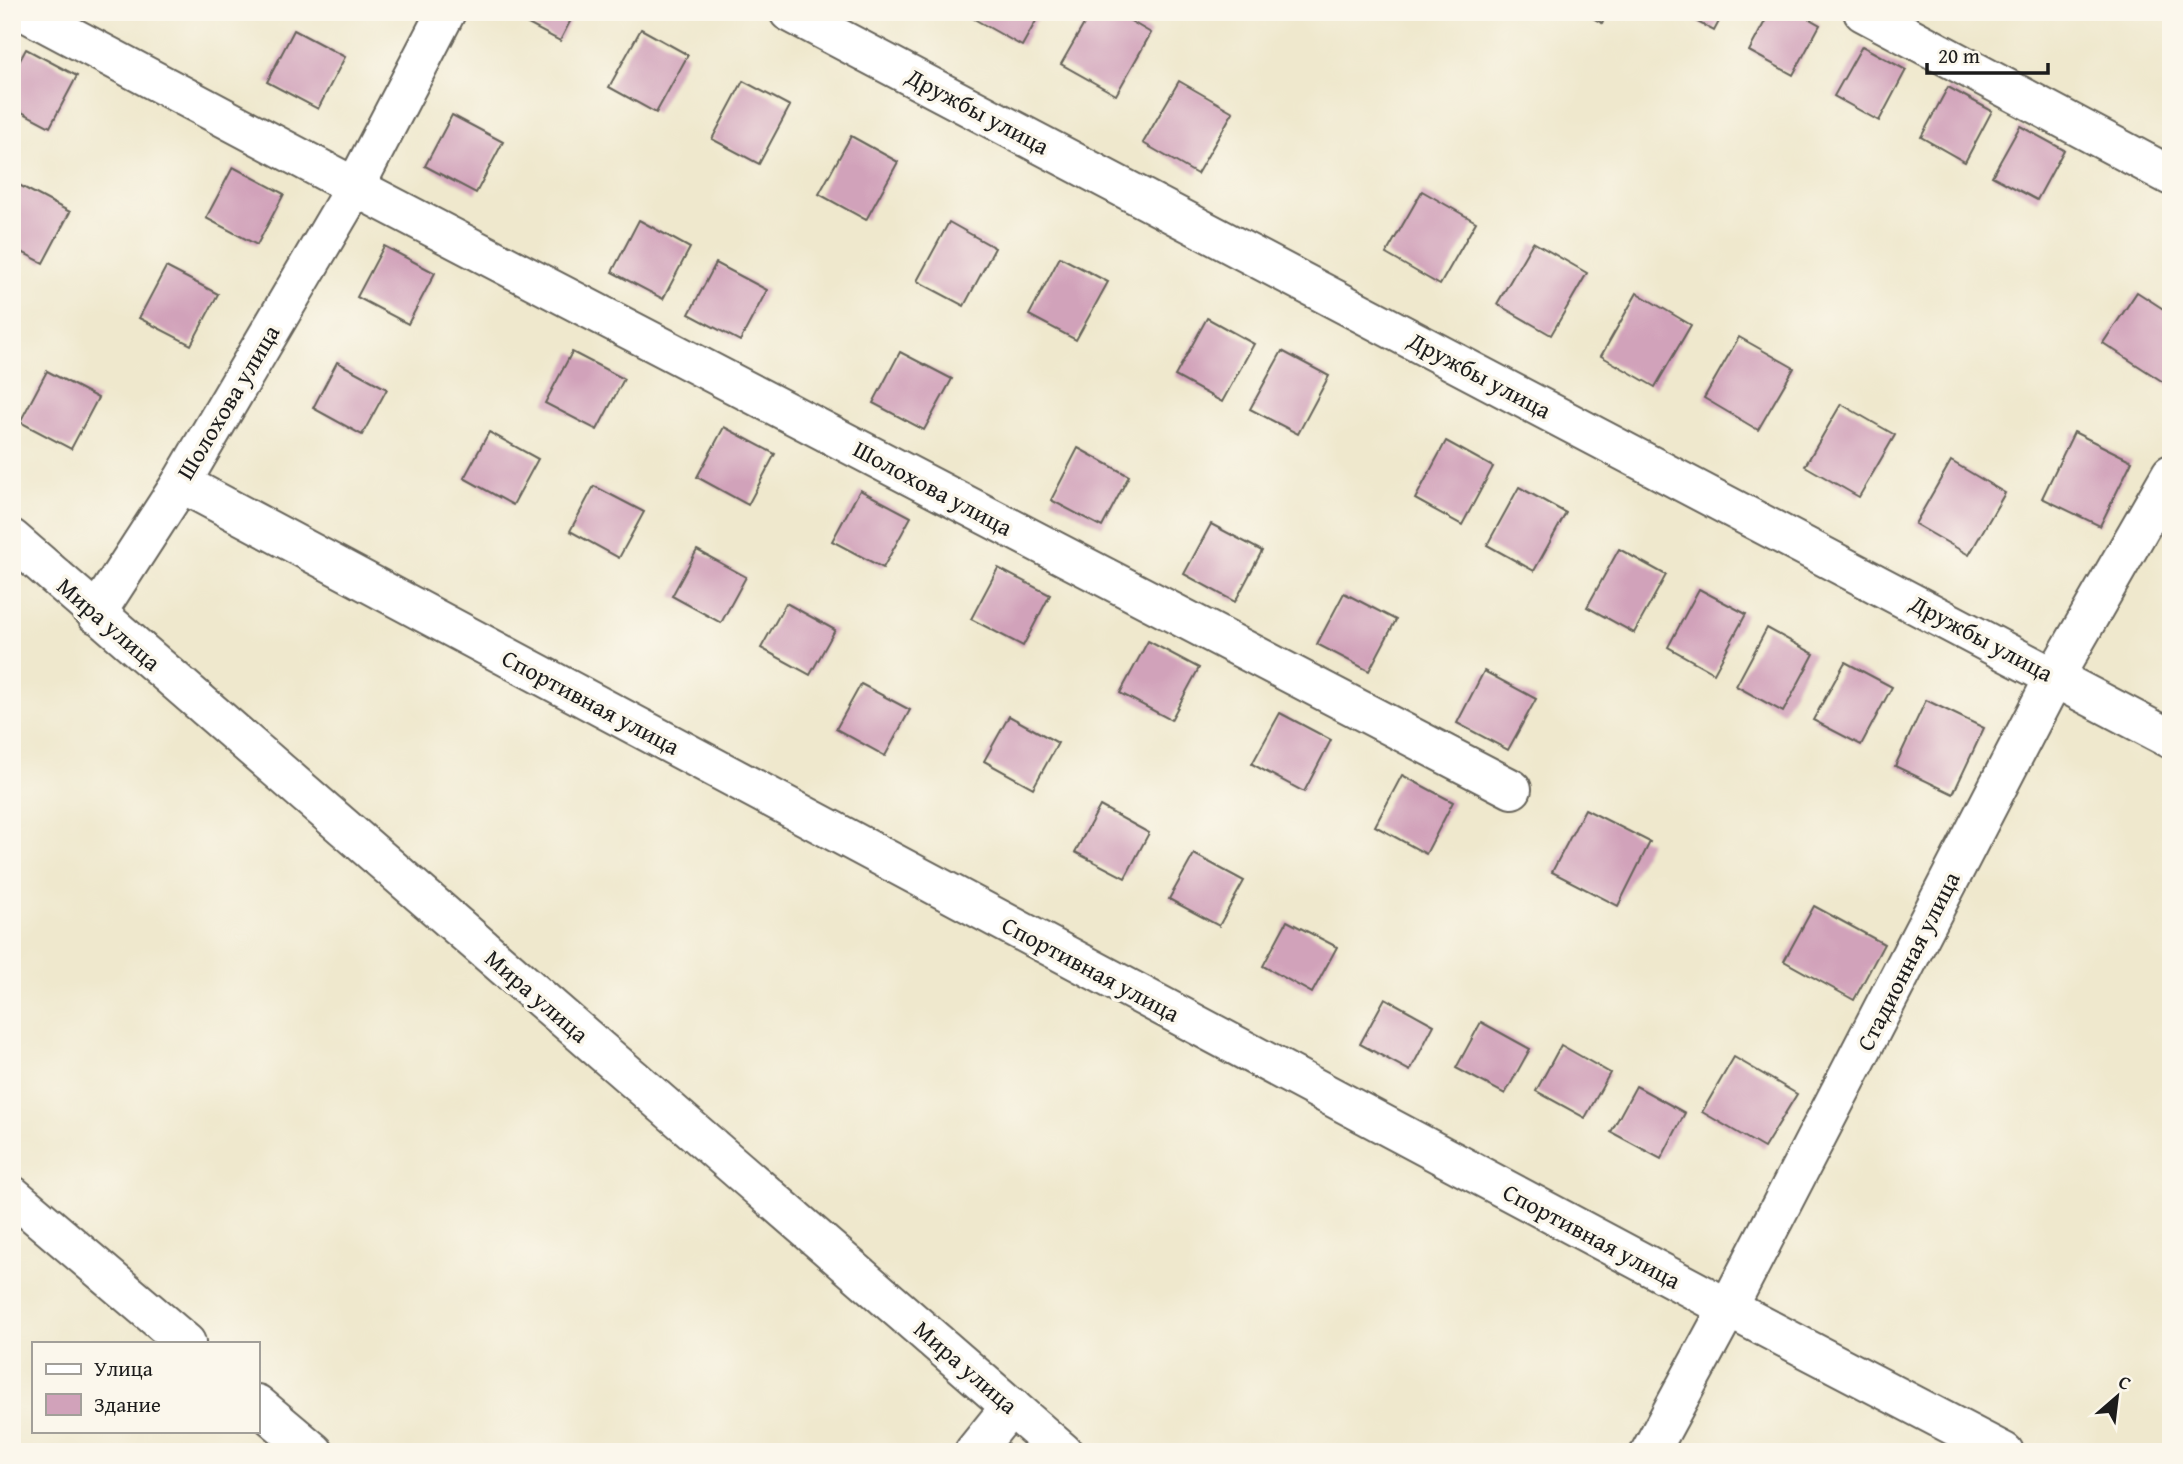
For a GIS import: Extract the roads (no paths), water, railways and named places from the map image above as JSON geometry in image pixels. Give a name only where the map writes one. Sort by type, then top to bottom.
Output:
[{"type":"street","name":"Шолохова улица","points":[[25,12],[355,187],[1512,789]]},
{"type":"street","name":"Шолохова улица","points":[[96,614],[181,483],[355,187],[446,12]]},
{"type":"street","name":"Дружбы улица","points":[[789,12],[2171,738]]},
{"type":"street","points":[[1863,12],[2171,176]]},
{"type":"street","name":"Стадионная улица","points":[[1650,1452],[1728,1308],[2055,676],[2171,474]]},
{"type":"street","name":"Спортивная улица","points":[[181,483],[1728,1308],[2004,1452]]},
{"type":"street","name":"Мира улица","points":[[12,539],[1063,1452]]},
{"type":"street","points":[[12,1195],[185,1342]]},
{"type":"street","points":[[259,1406],[314,1452]]},
{"type":"street","points":[[974,1452],[1011,1406]]}]
